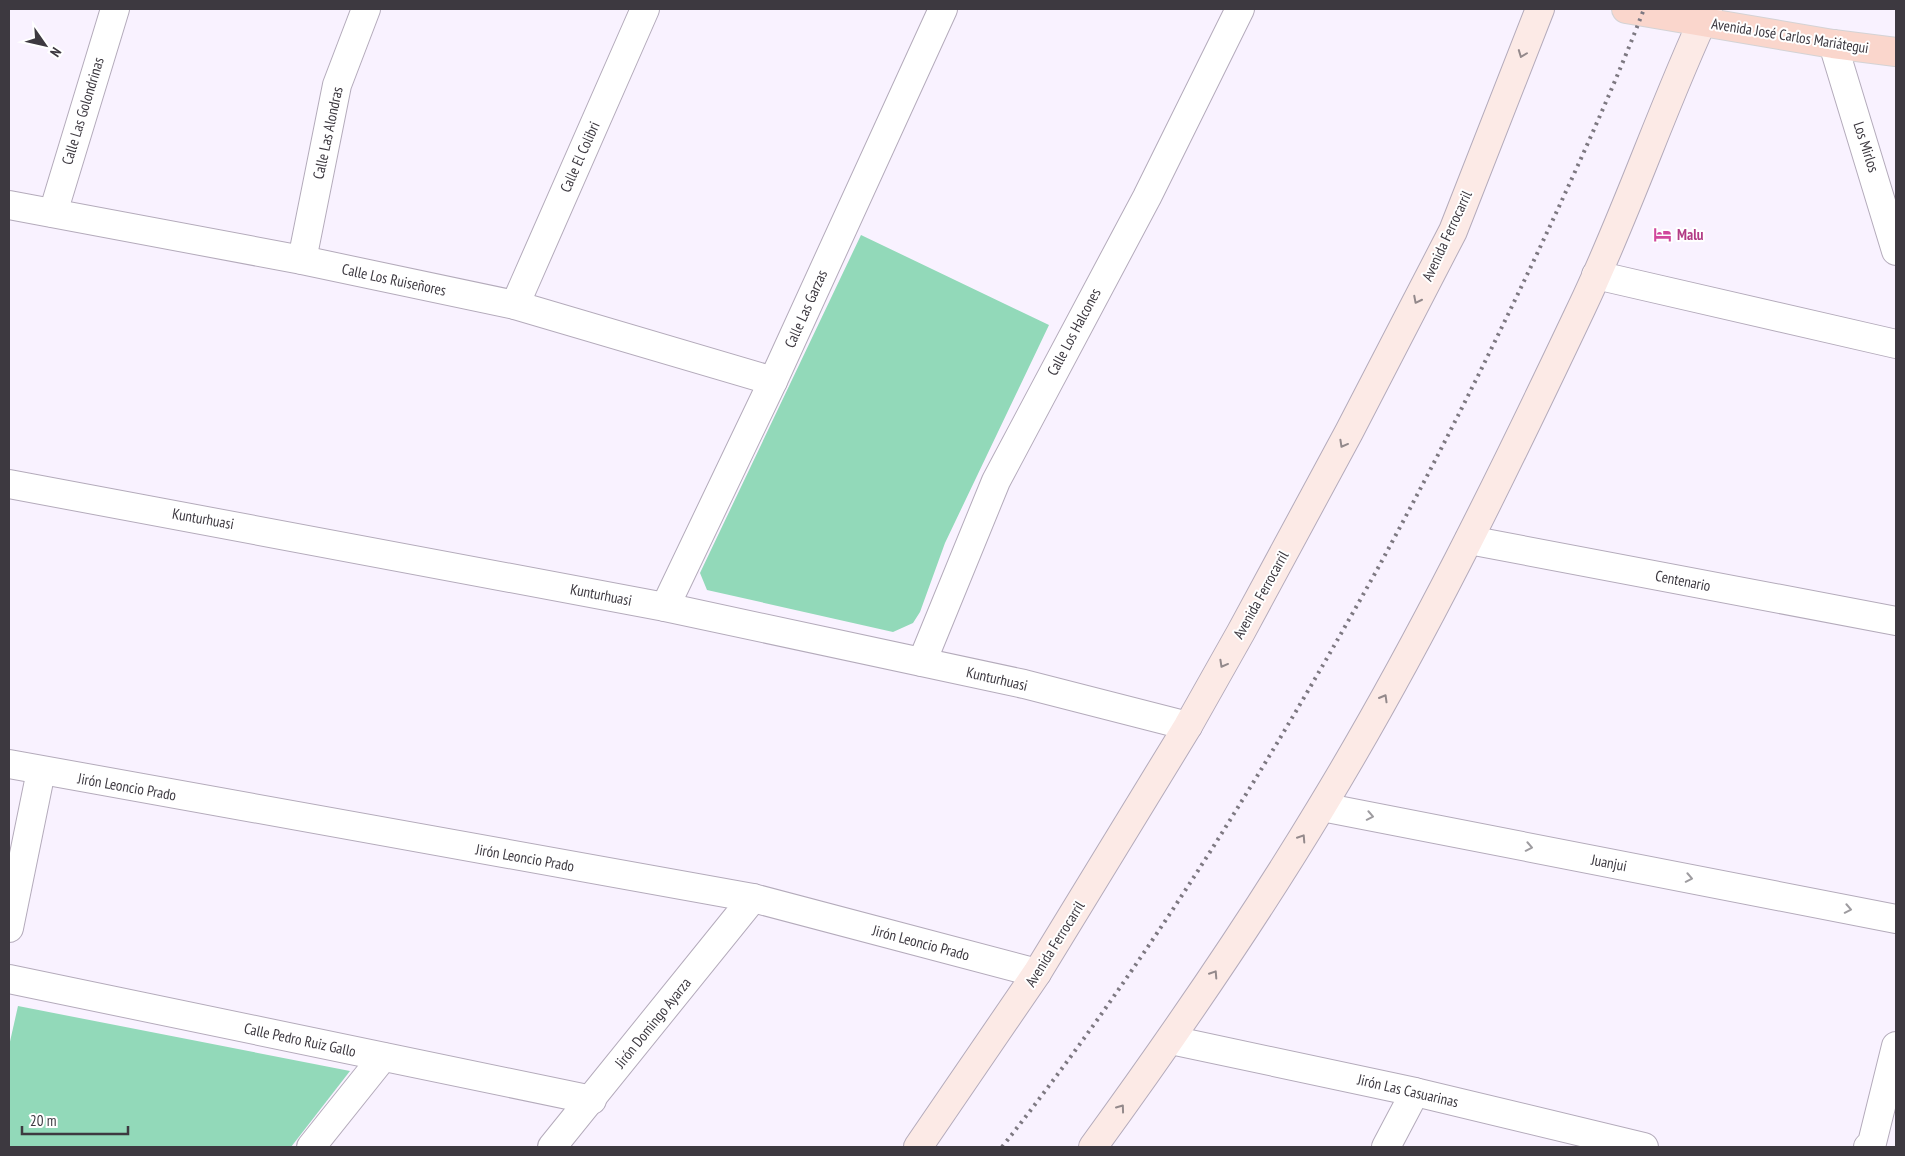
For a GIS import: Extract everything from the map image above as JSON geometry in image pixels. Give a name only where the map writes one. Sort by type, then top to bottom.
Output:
[{"type":"main road","name":"Avenida Ferrocarril","points":[[918,1147],[1037,973],[1188,726],[1349,432],[1453,231],[1540,9]]},
{"type":"main road","name":"Avenida José Carlos Mariátegui","points":[[1626,9],[1705,16],[1832,44],[1896,52]]},
{"type":"main road","points":[[1093,1147],[1171,1040],[1322,807],[1422,631],[1469,540],[1596,275],[1705,16]]},
{"type":"street","name":"Calle Las Golondrinas","points":[[53,213],[115,9]]},
{"type":"street","name":"Calle Las Alondras","points":[[302,260],[337,85],[366,9]]},
{"type":"street","name":"Calle El Colibri","points":[[515,305],[645,9]]},
{"type":"street","name":"Calle Las Garzas","points":[[665,607],[774,381],[943,9]]},
{"type":"street","name":"Calle Los Halcones","points":[[922,662],[996,481],[1147,197],[1240,9]]},
{"type":"street","name":"Los Mirlos","points":[[1832,44],[1876,179],[1896,251]]},
{"type":"street","name":"Calle Los Ruiseñores","points":[[9,205],[302,260],[515,305],[774,381]]},
{"type":"street","points":[[1596,275],[1896,344]]},
{"type":"street","name":"Kunturhuasi","points":[[9,484],[665,607],[1024,684],[1188,726]]},
{"type":"street","name":"Centenario","points":[[1469,540],[1896,621]]},
{"type":"street","name":"Jirón Leoncio Prado","points":[[9,764],[753,898],[1037,973]]},
{"type":"street","points":[[9,928],[41,771]]},
{"type":"street","name":"Juanjui","points":[[1322,807],[1896,919]]},
{"type":"street","name":"Jirón Domingo Ayarza","points":[[552,1147],[592,1100],[753,898]]},
{"type":"street","name":"Calle Pedro Ruiz Gallo","points":[[9,979],[592,1100]]},
{"type":"street","name":"Jirón Las Casuarinas","points":[[1171,1040],[1415,1092],[1644,1147]]},
{"type":"street","points":[[1868,1147],[1872,1143],[1896,1046]]},
{"type":"street","points":[[311,1147],[383,1057]]},
{"type":"street","points":[[1386,1147],[1415,1092]]},
{"type":"green space","points":[[861,235],[1049,325],[945,543],[920,612],[913,623],[893,632],[707,590],[700,573]]},
{"type":"green space","points":[[18,1006],[350,1071],[291,1147],[9,1147],[9,1046]]},
{"type":"railway","points":[[1002,1147],[1055,1078],[1105,1008],[1202,865],[1248,792],[1336,643],[1401,526],[1488,356],[1599,118],[1644,9]]},
{"type":"place","name":"Malu","points":[[1663,235]]}]
